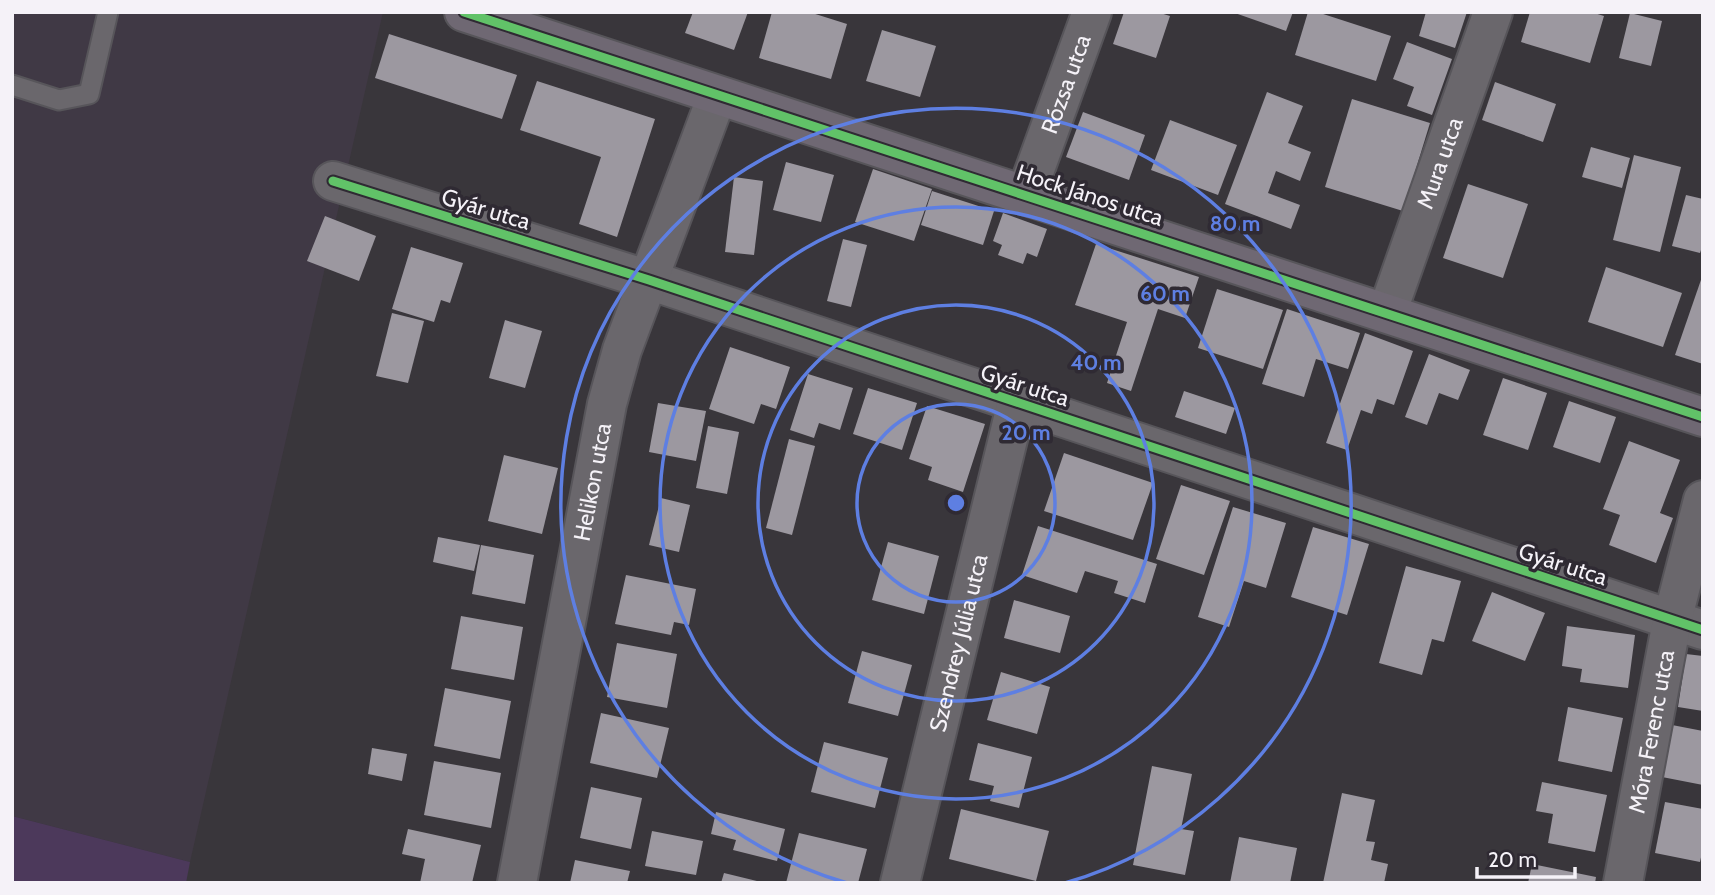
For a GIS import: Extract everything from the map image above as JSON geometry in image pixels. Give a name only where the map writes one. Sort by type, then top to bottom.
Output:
[{"type":"main road","name":"Hock János utca","points":[[464,12],[1703,417]]},
{"type":"street","name":"Rózsa utca","points":[[1026,194],[1092,12]]},
{"type":"street","name":"Mura utca","points":[[1387,313],[1493,12]]},
{"type":"street","name":"Helikon utca","points":[[517,883],[607,404],[622,350],[717,96]]},
{"type":"street","name":"Gyár utca","points":[[333,181],[649,280],[1687,626]]},
{"type":"street","name":"Szendrey Júlia utca","points":[[900,883],[1017,402]]},
{"type":"street","name":"Móra Ferenc utca","points":[[1623,883],[1687,626],[1703,500]]},
{"type":"lane","points":[[12,85],[59,100],[89,94],[108,12]]},
{"type":"shaded area","points":[[12,12],[383,12],[190,862],[12,816]]},
{"type":"shaded area","points":[[12,816],[190,862],[186,883],[12,883]]},
{"type":"building","points":[[693,12],[748,12],[734,50],[685,33]]},
{"type":"building","points":[[772,12],[809,12],[847,24],[831,79],[759,58]]},
{"type":"building","points":[[1124,12],[1157,12],[1170,16],[1156,58],[1113,44]]},
{"type":"building","points":[[1232,12],[1293,12],[1286,31]]},
{"type":"building","points":[[1308,12],[1317,12],[1391,36],[1376,81],[1295,55]]},
{"type":"building","points":[[1426,12],[1467,12],[1455,48],[1419,36]]},
{"type":"building","points":[[1530,12],[1591,12],[1604,16],[1590,63],[1521,42]]},
{"type":"building","points":[[1630,13],[1662,21],[1651,66],[1619,58]]},
{"type":"building","points":[[882,30],[936,46],[920,97],[866,81]]},
{"type":"building","points":[[389,34],[517,75],[502,119],[375,78]]},
{"type":"building","points":[[1407,42],[1452,59],[1432,115],[1407,106],[1414,87],[1393,79]]},
{"type":"building","points":[[537,81],[655,119],[617,237],[579,224],[601,157],[520,130]]},
{"type":"building","points":[[1495,82],[1556,104],[1543,142],[1482,120]]},
{"type":"building","points":[[1267,92],[1303,106],[1288,143],[1311,152],[1300,181],[1276,171],[1268,193],[1300,205],[1291,229],[1225,204]]},
{"type":"building","points":[[1352,99],[1430,123],[1403,211],[1325,187]]},
{"type":"building","points":[[1083,112],[1145,135],[1129,180],[1066,157]]},
{"type":"building","points":[[1170,120],[1237,145],[1218,195],[1151,170]]},
{"type":"building","points":[[1591,147],[1630,158],[1622,188],[1582,177]]},
{"type":"building","points":[[1634,155],[1681,167],[1660,252],[1613,240]]},
{"type":"building","points":[[786,162],[834,175],[821,222],[773,210]]},
{"type":"building","points":[[873,169],[932,189],[914,241],[855,222]]},
{"type":"building","points":[[734,177],[763,181],[754,255],[725,252]]},
{"type":"building","points":[[1468,184],[1528,204],[1503,278],[1443,258]]},
{"type":"building","points":[[932,191],[994,211],[983,245],[921,225]]},
{"type":"building","points":[[1686,195],[1703,199],[1703,244],[1700,253],[1672,246]]},
{"type":"building","points":[[1003,213],[1047,229],[1037,257],[1027,253],[1023,264],[998,255],[1002,245],[993,241]]},
{"type":"building","points":[[325,216],[376,236],[359,281],[307,261]]},
{"type":"building","points":[[843,239],[867,245],[851,307],[827,301]]},
{"type":"building","points":[[1096,244],[1199,277],[1185,318],[1158,309],[1131,391],[1107,383],[1127,322],[1075,305]]},
{"type":"building","points":[[411,247],[463,263],[450,303],[441,300],[434,322],[392,309]]},
{"type":"building","points":[[1606,267],[1682,293],[1663,347],[1588,322]]},
{"type":"building","points":[[1703,274],[1703,364],[1675,355]]},
{"type":"building","points":[[1217,289],[1283,310],[1263,369],[1198,348]]},
{"type":"building","points":[[1287,309],[1360,333],[1348,369],[1316,359],[1304,397],[1262,384]]},
{"type":"building","points":[[392,313],[424,321],[408,383],[376,376]]},
{"type":"building","points":[[505,320],[542,331],[525,388],[489,378]]},
{"type":"building","points":[[1365,333],[1413,351],[1394,405],[1377,399],[1372,414],[1361,410],[1347,450],[1326,443]]},
{"type":"building","points":[[730,347],[790,367],[776,409],[761,404],[754,424],[709,409]]},
{"type":"building","points":[[1429,354],[1470,370],[1458,400],[1439,393],[1427,425],[1405,417]]},
{"type":"building","points":[[808,374],[853,388],[840,430],[819,423],[814,438],[790,430]]},
{"type":"building","points":[[1503,378],[1547,393],[1528,450],[1483,435]]},
{"type":"building","points":[[868,388],[917,403],[902,450],[853,434]]},
{"type":"building","points":[[1184,391],[1235,408],[1226,434],[1175,417]]},
{"type":"building","points":[[1569,401],[1616,417],[1600,463],[1553,447]]},
{"type":"building","points":[[658,403],[706,411],[696,461],[649,452]]},
{"type":"building","points":[[927,406],[985,424],[963,492],[928,480],[932,467],[909,459]]},
{"type":"building","points":[[708,426],[739,432],[727,494],[696,488]]},
{"type":"building","points":[[789,439],[815,446],[792,535],[766,528]]},
{"type":"building","points":[[1629,441],[1680,460],[1660,513],[1673,518],[1656,563],[1609,545],[1620,515],[1603,509]]},
{"type":"building","points":[[1064,453],[1153,483],[1133,540],[1044,511]]},
{"type":"building","points":[[504,455],[558,468],[542,534],[488,521]]},
{"type":"building","points":[[1181,485],[1230,501],[1204,575],[1156,559]]},
{"type":"building","points":[[661,498],[690,505],[679,552],[649,545]]},
{"type":"building","points":[[1233,507],[1286,523],[1266,588],[1244,581],[1229,627],[1198,617]]},
{"type":"building","points":[[1038,526],[1157,564],[1145,603],[1114,593],[1118,581],[1085,571],[1077,593],[1022,575]]},
{"type":"building","points":[[1313,527],[1369,544],[1347,615],[1291,597]]},
{"type":"building","points":[[438,537],[480,545],[474,571],[433,562]]},
{"type":"building","points":[[888,542],[939,556],[924,614],[872,600]]},
{"type":"building","points":[[481,545],[534,555],[525,604],[472,594]]},
{"type":"building","points":[[1406,566],[1461,581],[1444,642],[1432,639],[1422,675],[1379,663]]},
{"type":"building","points":[[626,575],[696,589],[689,625],[674,622],[671,635],[615,624]]},
{"type":"building","points":[[1492,592],[1545,613],[1525,661],[1472,641]]},
{"type":"building","points":[[1014,600],[1070,616],[1060,653],[1004,638]]},
{"type":"building","points":[[461,616],[523,627],[514,680],[451,669]]},
{"type":"building","points":[[1567,626],[1635,635],[1628,688],[1580,682],[1582,669],[1562,666]]},
{"type":"building","points":[[617,643],[677,654],[667,708],[607,697]]},
{"type":"building","points":[[862,651],[912,665],[898,716],[848,703]]},
{"type":"building","points":[[1686,654],[1703,656],[1703,711],[1678,707]]},
{"type":"building","points":[[1001,672],[1050,687],[1037,734],[987,720]]},
{"type":"building","points":[[445,688],[511,701],[500,759],[434,746]]},
{"type":"building","points":[[1568,707],[1623,718],[1612,772],[1558,761]]},
{"type":"building","points":[[601,713],[669,728],[657,778],[590,763]]},
{"type":"building","points":[[1672,725],[1703,731],[1703,785],[1662,777]]},
{"type":"building","points":[[824,742],[888,758],[875,808],[811,792]]},
{"type":"building","points":[[978,743],[1032,757],[1019,808],[990,801],[994,786],[969,780]]},
{"type":"building","points":[[372,748],[407,754],[402,781],[368,774]]},
{"type":"building","points":[[434,761],[501,773],[491,828],[424,815]]},
{"type":"building","points":[[1152,766],[1192,774],[1181,829],[1194,831],[1185,875],[1133,865]]},
{"type":"building","points":[[1542,782],[1607,795],[1595,852],[1548,843],[1553,814],[1536,811]]},
{"type":"building","points":[[591,787],[642,798],[631,849],[580,838]]},
{"type":"building","points":[[1342,793],[1375,800],[1366,841],[1375,842],[1371,860],[1388,864],[1384,883],[1323,883]]},
{"type":"building","points":[[1665,802],[1703,809],[1703,848],[1700,862],[1655,853]]},
{"type":"building","points":[[961,809],[1049,831],[1036,881],[949,859]]},
{"type":"building","points":[[716,812],[785,829],[777,861],[733,850],[736,840],[711,834]]},
{"type":"building","points":[[408,829],[481,845],[472,883],[420,883],[425,859],[402,854]]},
{"type":"building","points":[[652,831],[703,841],[696,875],[645,866]]},
{"type":"building","points":[[799,833],[867,849],[858,883],[786,883]]},
{"type":"building","points":[[1239,837],[1297,848],[1290,883],[1230,883]]},
{"type":"building","points":[[575,860],[630,871],[627,883],[570,883]]},
{"type":"building","points":[[1532,864],[1596,877],[1595,883],[1528,883]]},
{"type":"building","points":[[724,873],[761,882],[761,883],[721,883]]},
{"type":"cycle path","points":[[464,12],[1703,417]]},
{"type":"cycle path","points":[[333,181],[649,280],[1703,630]]}]
